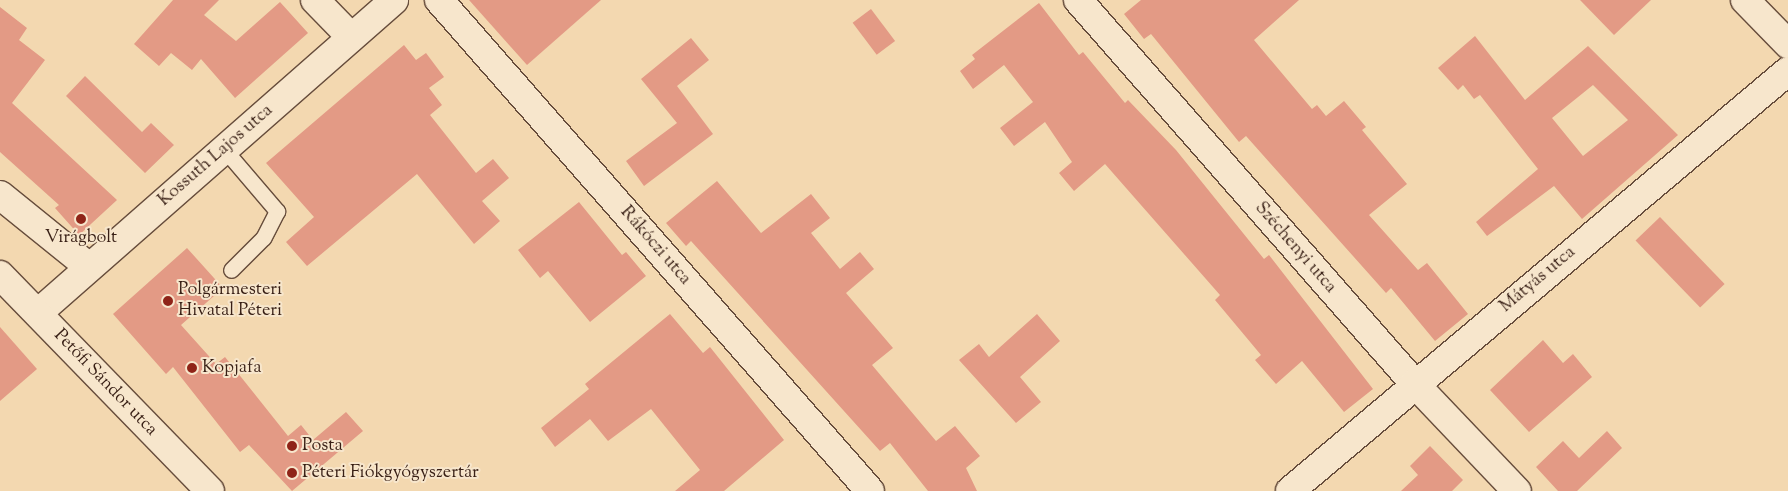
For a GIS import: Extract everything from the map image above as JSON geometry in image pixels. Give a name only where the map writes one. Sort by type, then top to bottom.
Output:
[{"type":"street","points":[[315,0],[351,37]]},
{"type":"street","name":"Kossuth Lajos utca","points":[[38,312],[394,0]]},
{"type":"street","name":"Rákóczi utca","points":[[439,0],[870,491]]},
{"type":"street","name":"Széchenyi utca","points":[[1078,0],[1414,384],[1517,491]]},
{"type":"street","points":[[1745,0],[1788,44]]},
{"type":"street","name":"Mátyás utca","points":[[1290,491],[1414,384],[1788,71]]},
{"type":"street","points":[[0,195],[89,267]]},
{"type":"street","name":"Petőfi Sándor utca","points":[[0,275],[210,491]]},
{"type":"lane","points":[[224,149],[276,211],[263,238],[232,270]]},
{"type":"building","points":[[173,0],[219,0],[204,15],[236,41],[280,2],[308,33],[235,98],[201,59],[192,70],[171,53],[159,66],[134,44]]},
{"type":"building","points":[[469,0],[601,0],[527,65]]},
{"type":"building","points":[[1141,0],[1299,0],[1254,40],[1312,109],[1317,105],[1326,116],[1344,101],[1366,127],[1362,130],[1407,184],[1369,215],[1418,270],[1427,263],[1468,314],[1435,341],[1391,288],[1386,293],[1246,136],[1239,142],[1151,34],[1144,39],[1124,14]]},
{"type":"building","points":[[1580,0],[1651,0],[1614,35]]},
{"type":"building","points":[[1039,3],[1079,55],[1083,52],[1125,103],[1128,100],[1176,150],[1264,259],[1269,255],[1373,389],[1344,412],[1302,361],[1276,384],[1255,360],[1261,355],[1215,300],[1220,295],[1105,164],[1074,191],[1059,173],[1072,162],[1045,122],[1014,146],[1000,128],[1033,102],[1004,65],[973,89],[960,71],[975,59],[972,55]]},
{"type":"building","points":[[0,7],[27,28],[19,40],[45,60],[12,103],[117,200],[79,235],[55,208],[59,205],[0,152]]},
{"type":"building","points":[[871,9],[895,41],[877,55],[853,23]]},
{"type":"building","points":[[1475,36],[1525,100],[1588,46],[1678,135],[1582,219],[1554,186],[1487,236],[1476,222],[1538,169],[1480,95],[1474,99],[1463,85],[1458,90],[1438,68]],"holes":[[[1593,85],[1628,120],[1583,156],[1552,118]]]},
{"type":"building","points":[[691,38],[709,60],[677,86],[713,134],[644,186],[626,161],[677,123],[641,79]]},
{"type":"building","points":[[404,45],[416,60],[426,53],[444,77],[429,88],[442,105],[430,115],[476,173],[493,159],[509,178],[482,201],[500,221],[474,244],[417,174],[307,266],[286,242],[314,217],[266,163]]},
{"type":"building","points":[[85,76],[142,132],[151,123],[174,145],[145,173],[66,96]]},
{"type":"building","points":[[717,181],[761,233],[811,194],[830,218],[811,233],[840,269],[860,252],[874,269],[846,293],[893,348],[872,365],[936,441],[955,426],[980,456],[966,468],[977,491],[928,491],[890,443],[880,451],[691,241],[686,246],[666,223]]},
{"type":"building","points":[[579,202],[622,255],[626,252],[646,276],[590,322],[548,271],[540,278],[518,250]]},
{"type":"building","points":[[1660,217],[1725,284],[1700,308],[1636,241]]},
{"type":"building","points":[[187,248],[223,288],[181,325],[216,364],[225,357],[288,436],[301,425],[313,440],[346,412],[363,431],[292,491],[249,445],[240,452],[173,367],[166,374],[113,314]]},
{"type":"building","points":[[670,314],[703,353],[710,347],[784,440],[724,491],[675,491],[700,470],[651,409],[608,441],[590,419],[555,447],[541,428],[589,389],[585,384]]},
{"type":"building","points":[[1037,314],[1060,341],[1020,377],[1041,402],[1016,423],[959,360],[979,344],[989,357]]},
{"type":"building","points":[[0,327],[37,369],[0,401]]},
{"type":"building","points":[[1543,340],[1563,363],[1573,354],[1592,377],[1529,432],[1490,390]]},
{"type":"building","points":[[1607,431],[1622,448],[1577,491],[1558,491],[1536,467],[1563,441],[1579,458]]},
{"type":"building","points":[[1430,446],[1463,480],[1452,491],[1401,491],[1418,475],[1410,466]]},
{"type":"place","name":"Virágbolt","points":[[81,219]]},
{"type":"place","name":"Polgármesteri Hivatal Péteri","points":[[168,301]]},
{"type":"place","name":"Kopjafa","points":[[192,368]]},
{"type":"place","name":"Posta","points":[[292,446]]},
{"type":"place","name":"Péteri Fiókgyógyszertár","points":[[292,473]]}]
